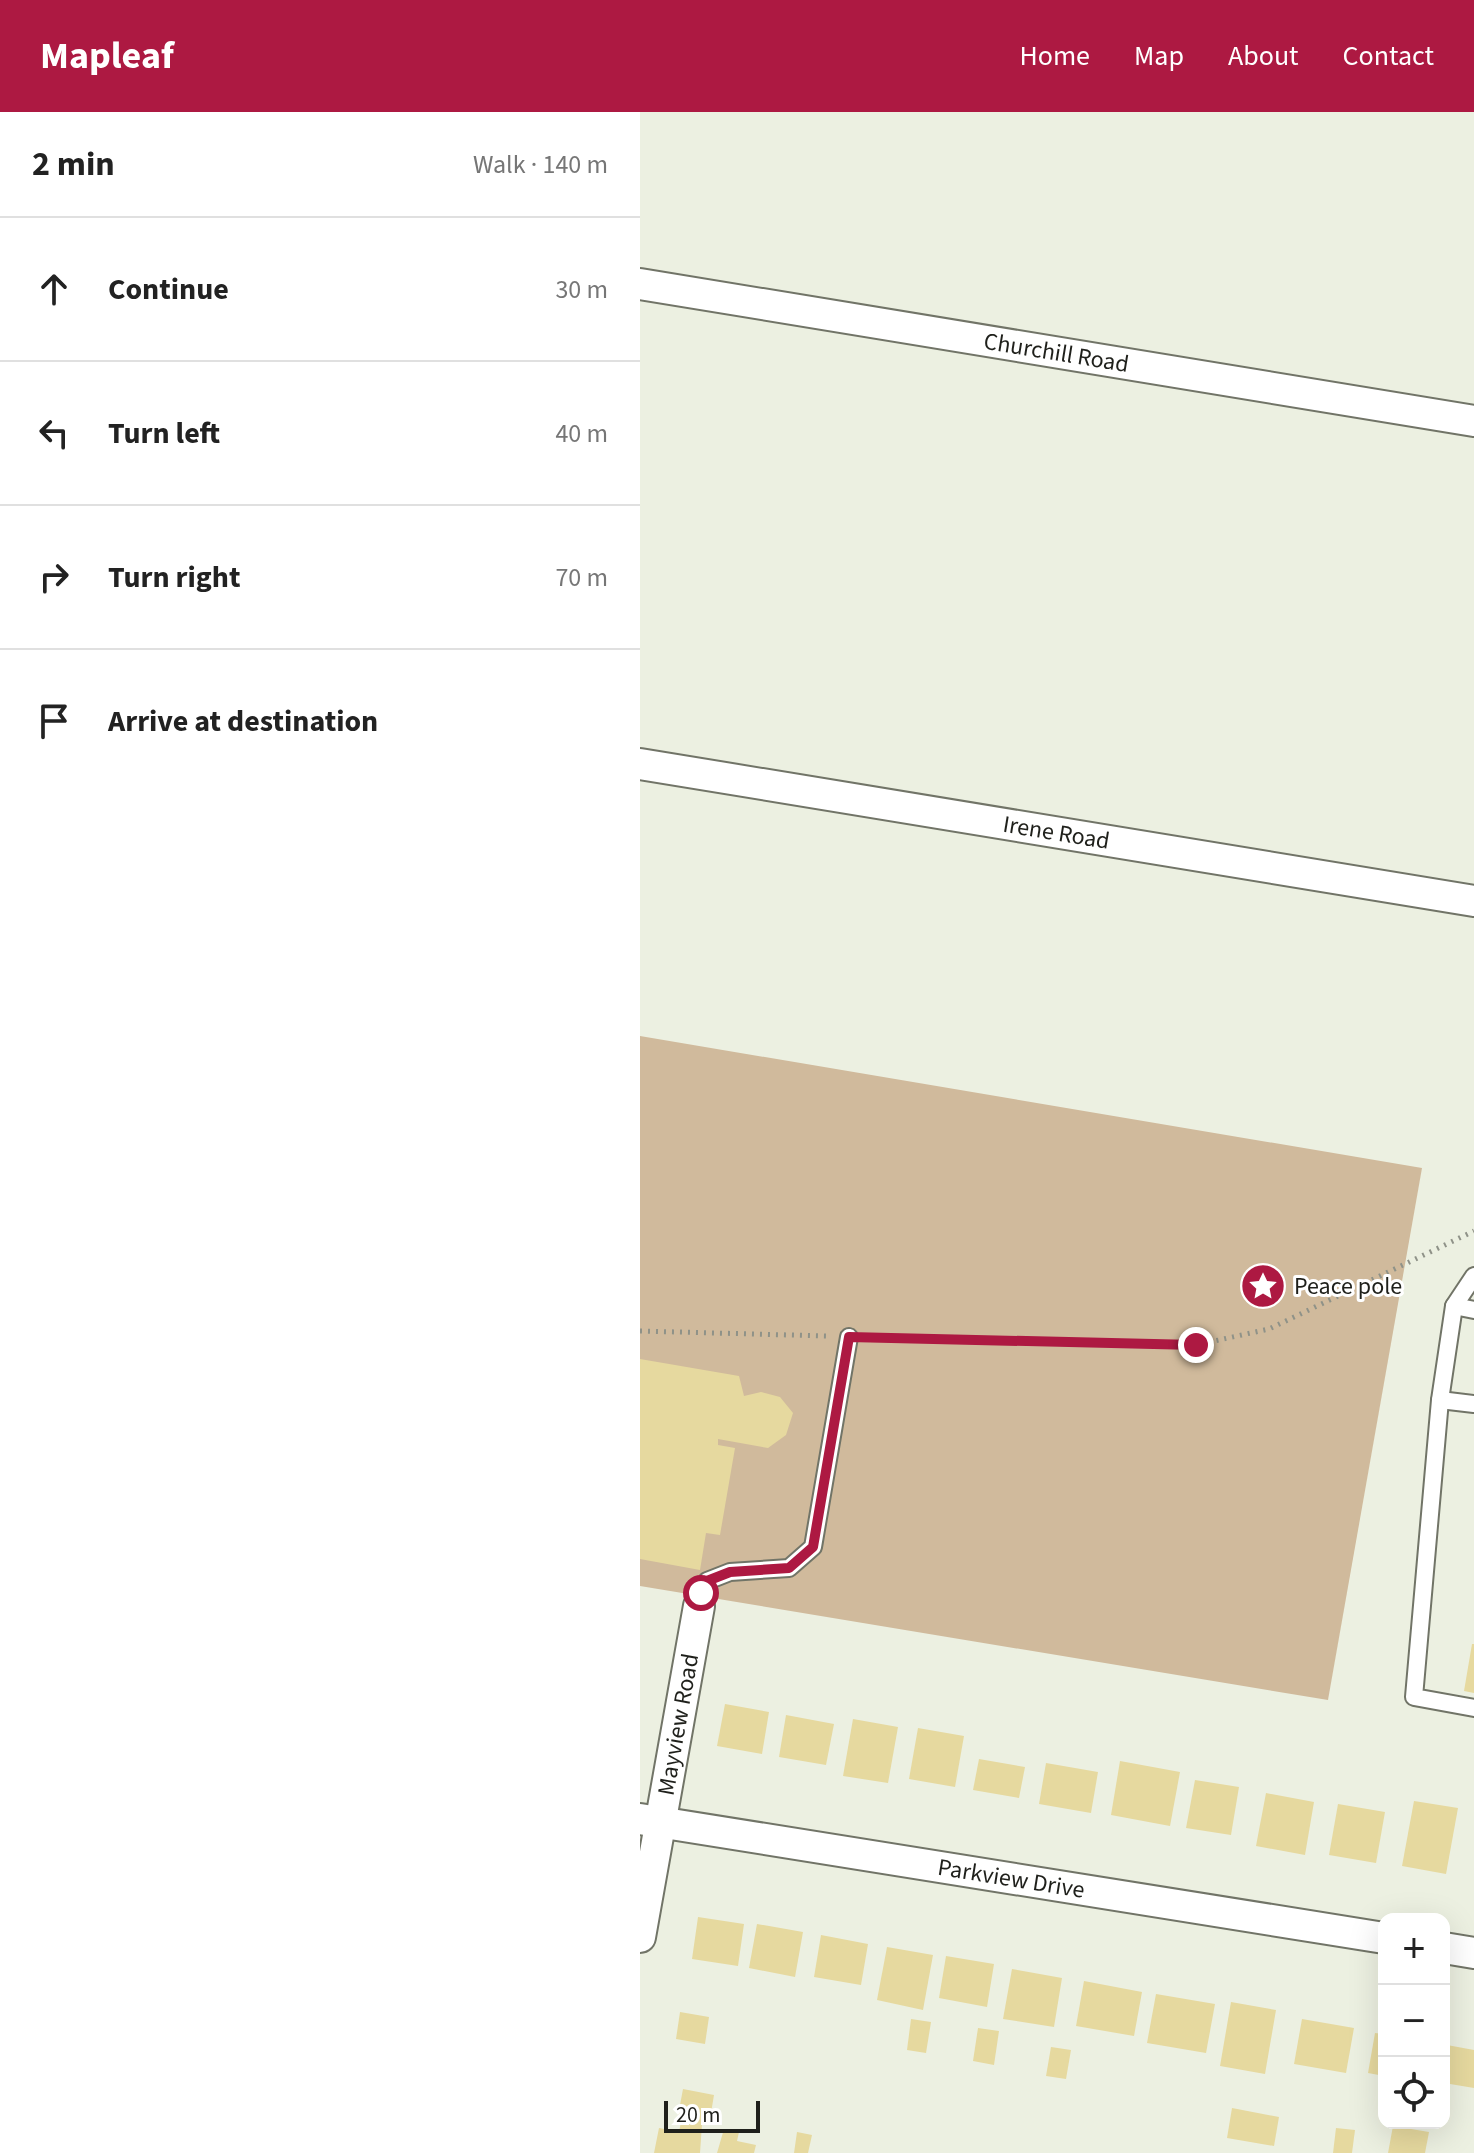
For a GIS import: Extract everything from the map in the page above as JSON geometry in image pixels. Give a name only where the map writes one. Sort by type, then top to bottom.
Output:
[{"type":"street","name":"Churchill Road","points":[[640,284],[1474,421]]},
{"type":"street","name":"Irene Road","points":[[640,764],[1474,901]]},
{"type":"street","name":"Mayview Road","points":[[640,1937],[650,1820],[699,1606]]},
{"type":"street","name":"Parkview Drive","points":[[650,1820],[1378,1937]]},
{"type":"street","points":[[1450,1949],[1474,1953]]},
{"type":"lane","points":[[1474,1276],[1454,1306],[1440,1400],[1414,1697],[1474,1708]]},
{"type":"lane","points":[[1454,1306],[1474,1310]]},
{"type":"lane","points":[[699,1606],[707,1581],[730,1572],[789,1568],[813,1547],[849,1337]]},
{"type":"lane","points":[[1440,1400],[1474,1404]]},
{"type":"path","points":[[640,1331],[1196,1345],[1269,1329],[1474,1231]]},
{"type":"shaded area","points":[[640,1036],[1422,1168],[1328,1700],[640,1586]]},
{"type":"building","points":[[640,1359],[739,1376],[744,1396],[761,1392],[780,1397],[793,1413],[786,1435],[768,1448],[718,1439],[718,1445],[735,1448],[720,1535],[706,1533],[700,1570],[640,1559]]},
{"type":"building","points":[[1474,1644],[1474,1693],[1464,1691]]},
{"type":"building","points":[[725,1704],[769,1712],[762,1754],[717,1746]]},
{"type":"building","points":[[786,1715],[834,1724],[826,1765],[779,1757]]},
{"type":"building","points":[[853,1719],[898,1727],[888,1783],[843,1776]]},
{"type":"building","points":[[918,1728],[964,1736],[955,1787],[909,1779]]},
{"type":"building","points":[[979,1759],[1025,1767],[1019,1798],[973,1790]]},
{"type":"building","points":[[1120,1761],[1180,1772],[1170,1826],[1111,1815]]},
{"type":"building","points":[[1046,1763],[1098,1772],[1091,1813],[1039,1804]]},
{"type":"building","points":[[1195,1780],[1239,1787],[1231,1835],[1186,1828]]},
{"type":"building","points":[[1266,1793],[1314,1802],[1305,1855],[1256,1846]]},
{"type":"building","points":[[1414,1801],[1458,1808],[1446,1874],[1402,1866]]},
{"type":"building","points":[[1338,1804],[1385,1812],[1376,1863],[1329,1855]]},
{"type":"building","points":[[698,1917],[744,1924],[738,1966],[692,1959]]},
{"type":"building","points":[[757,1924],[803,1932],[795,1977],[749,1968]]},
{"type":"building","points":[[821,1935],[868,1944],[861,1985],[814,1977]]},
{"type":"building","points":[[887,1947],[933,1955],[923,2010],[877,2000]]},
{"type":"building","points":[[946,1956],[994,1964],[987,2007],[939,1998]]},
{"type":"building","points":[[1012,1969],[1062,1978],[1054,2027],[1003,2019]]},
{"type":"building","points":[[1084,1981],[1142,1992],[1134,2036],[1076,2026]]},
{"type":"building","points":[[1156,1994],[1215,2004],[1206,2053],[1147,2043]]},
{"type":"building","points":[[1231,2002],[1276,2010],[1265,2074],[1220,2066]]},
{"type":"building","points":[[680,2012],[709,2017],[705,2044],[676,2039]]},
{"type":"building","points":[[911,2019],[931,2022],[926,2053],[907,2050]]},
{"type":"building","points":[[1302,2019],[1354,2028],[1346,2073],[1294,2064]]},
{"type":"building","points":[[978,2028],[999,2031],[994,2065],[973,2061]]},
{"type":"building","points":[[1375,2033],[1378,2033],[1378,2075],[1368,2073]]},
{"type":"building","points":[[1450,2046],[1474,2050],[1474,2088],[1450,2084]]},
{"type":"building","points":[[1051,2047],[1071,2050],[1066,2079],[1046,2076]]},
{"type":"building","points":[[683,2089],[714,2095],[709,2125],[702,2124],[700,2153],[654,2153],[659,2128],[679,2132],[681,2122],[677,2121]]},
{"type":"building","points":[[1232,2108],[1279,2117],[1274,2146],[1227,2138]]},
{"type":"building","points":[[1336,2128],[1355,2130],[1352,2153],[1333,2153]]},
{"type":"building","points":[[724,2129],[739,2132],[737,2141],[756,2145],[754,2153],[717,2153]]},
{"type":"building","points":[[1392,2129],[1429,2132],[1425,2153],[1388,2153]]},
{"type":"building","points":[[797,2132],[812,2135],[808,2153],[794,2153]]},
{"type":"place","name":"Peace pole","points":[[1263,1286]]},
{"type":"route","points":[[701,1593],[707,1581],[730,1572],[789,1568],[813,1547],[849,1337],[1196,1345]]}]
